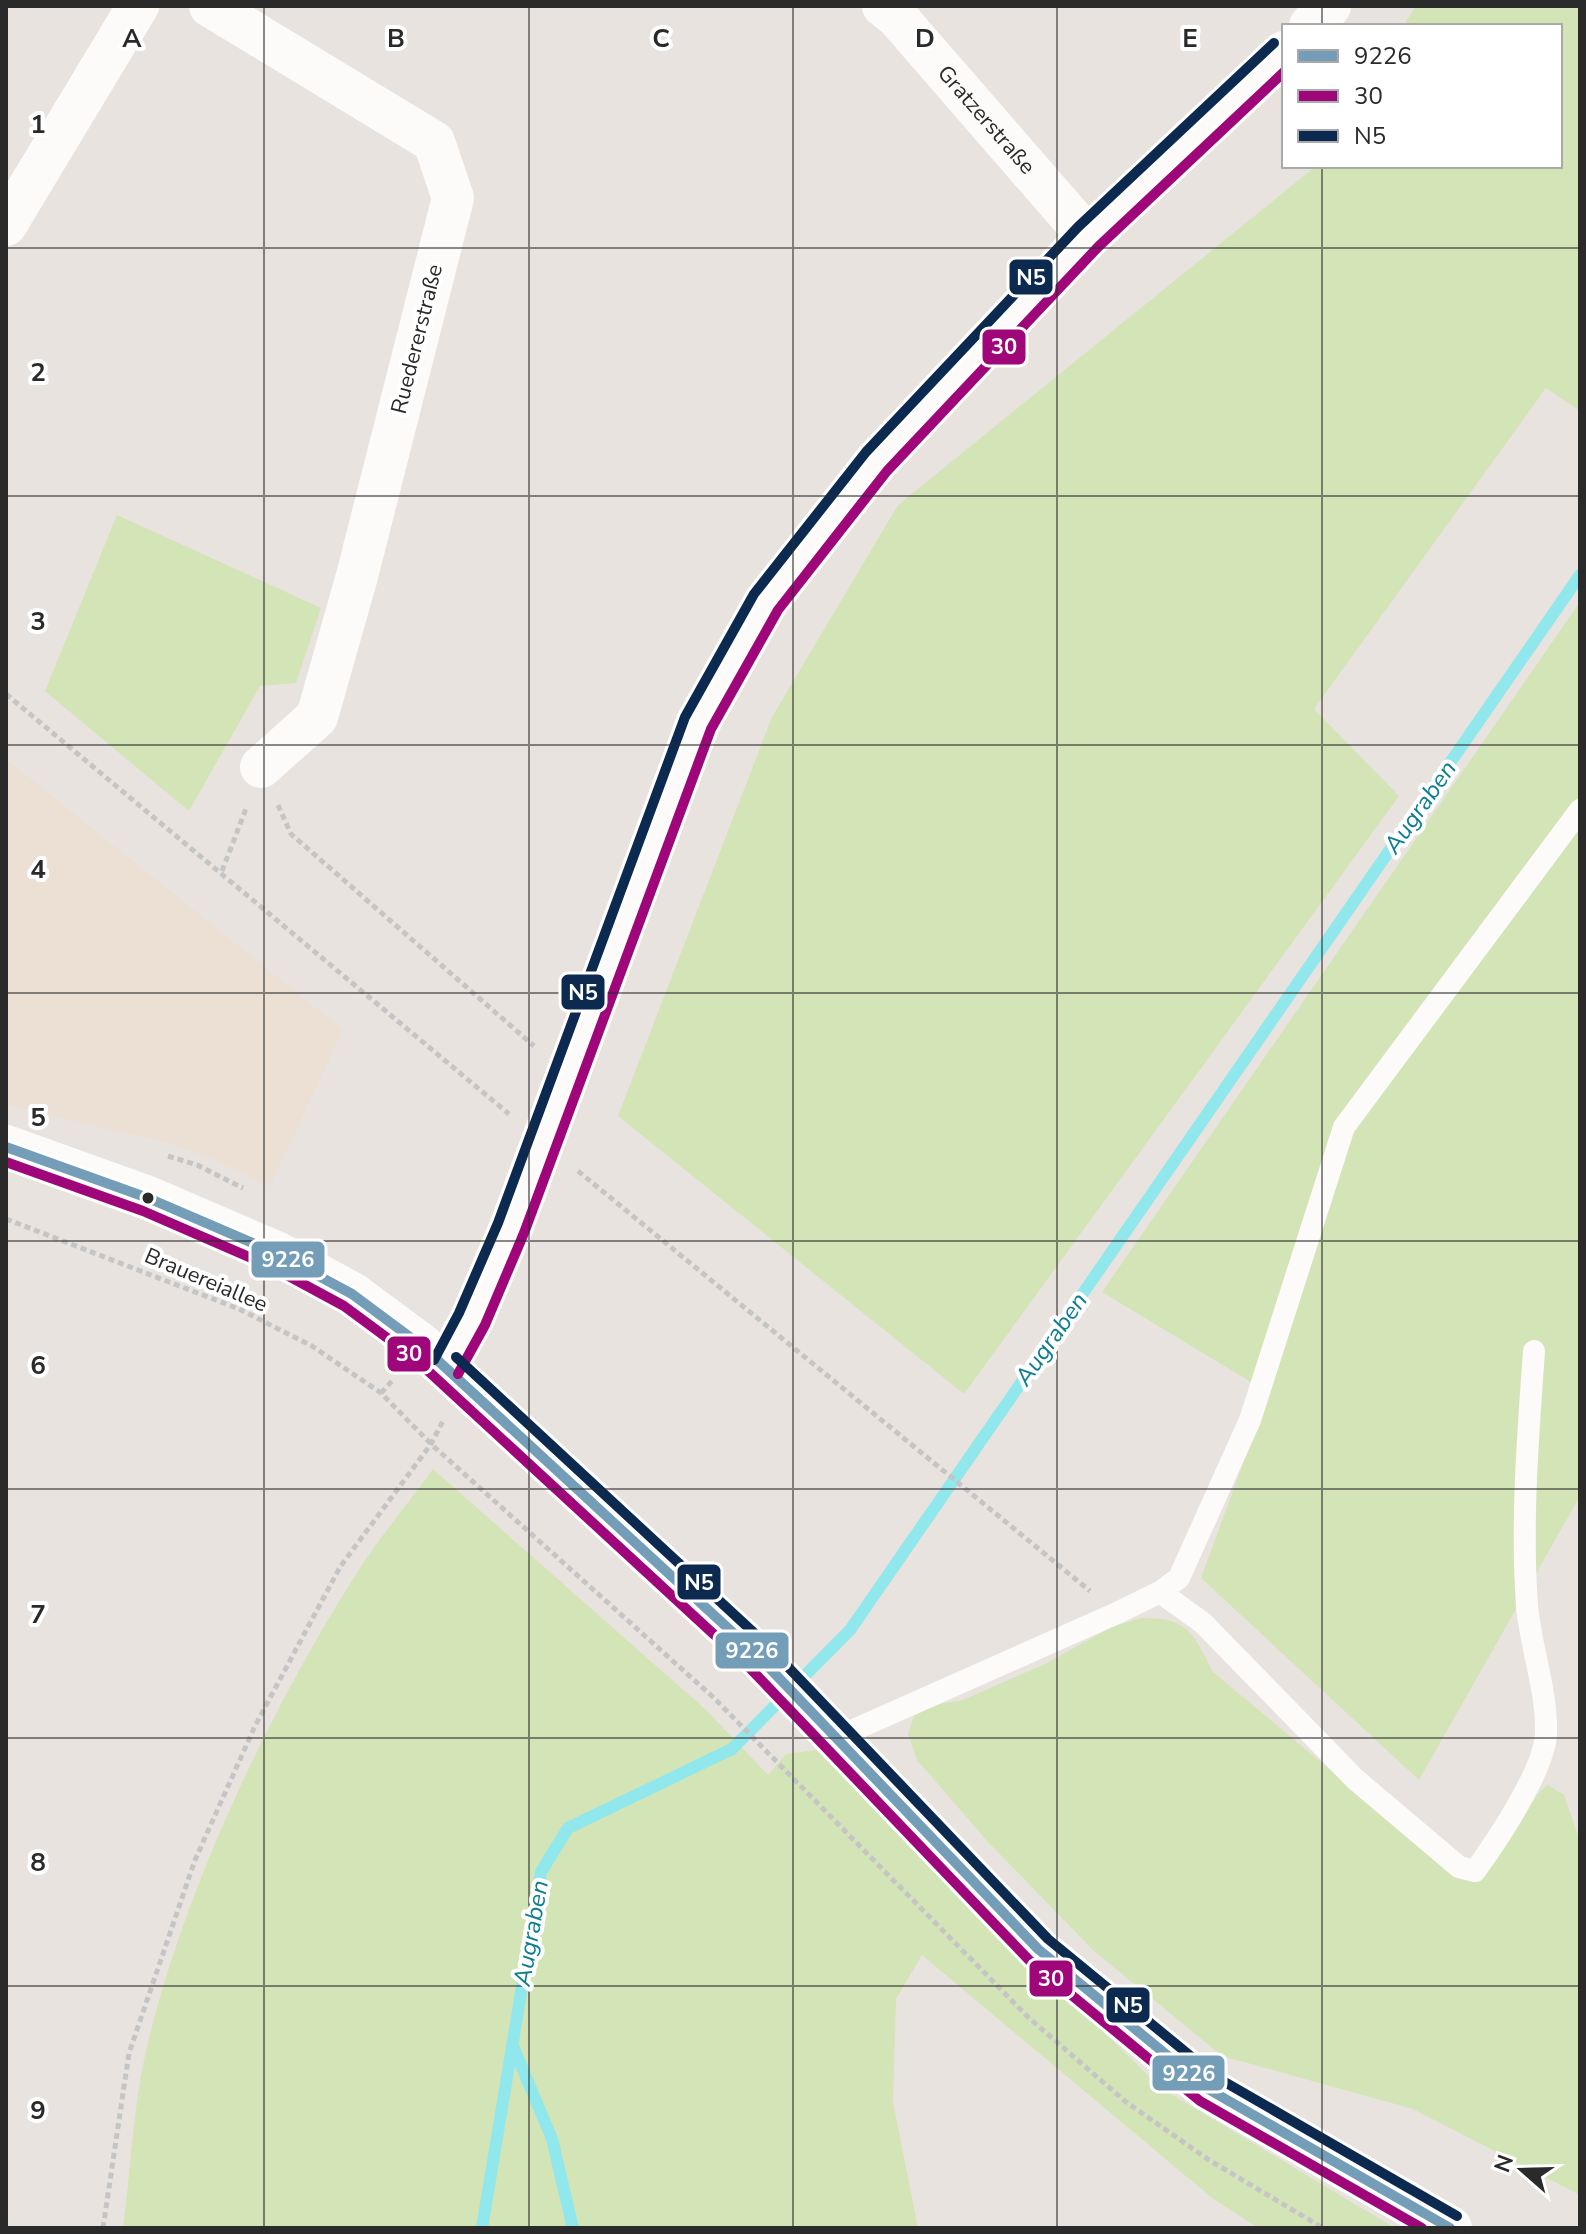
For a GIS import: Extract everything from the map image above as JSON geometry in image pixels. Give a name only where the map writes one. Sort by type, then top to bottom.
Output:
[{"type":"main road","points":[[1313,24],[1329,6]]},
{"type":"main road","points":[[446,1367],[472,1319],[532,1133],[698,723],[766,602],[876,462],[1088,237],[1282,55]]},
{"type":"main road","points":[[6,1147],[148,1198],[278,1254],[352,1294],[446,1367],[756,1654],[1038,1949],[1208,2089],[1450,2228]]},
{"type":"street","points":[[6,225],[138,6]]},
{"type":"street","name":"Ruedererstraße","points":[[210,6],[434,142],[453,198],[357,576],[317,717],[261,767]]},
{"type":"street","name":"Gratzerstraße","points":[[883,6],[897,17],[1088,237]]},
{"type":"lane","points":[[829,1727],[1117,1613],[1160,1592],[1179,1578],[1250,1420],[1344,1127],[1580,810]]},
{"type":"lane","points":[[1160,1592],[1203,1623],[1355,1779],[1459,1867],[1475,1871],[1496,1843],[1537,1767],[1547,1733],[1527,1606],[1526,1455],[1534,1351]]},
{"type":"path","points":[[6,694],[222,871],[532,1133],[1117,1613]]},
{"type":"path","points":[[222,871],[261,767]]},
{"type":"path","points":[[261,767],[291,834],[544,1054]]},
{"type":"path","name":"Brauereiallee","points":[[6,1219],[239,1309],[312,1346],[381,1393],[431,1444],[770,1752]]},
{"type":"path","points":[[103,2228],[129,2053],[195,1860],[255,1726],[340,1567],[431,1444]]},
{"type":"shaded area","points":[[6,759],[343,1030],[270,1186],[211,1158],[165,1142],[6,1105]]},
{"type":"green space","points":[[1416,6],[1580,6],[1580,411],[1546,388],[1314,709],[1399,796],[964,1394],[618,1116],[772,717],[898,505],[1314,168],[1562,168],[1562,24],[1404,24]]},
{"type":"green space","points":[[117,515],[321,608],[296,683],[260,686],[189,811],[45,691]]},
{"type":"green space","points":[[1580,602],[1580,1496],[1419,1780],[1201,1578],[1269,1393],[1102,1292]]},
{"type":"green space","points":[[433,1469],[705,1709],[768,1775],[786,1754],[816,1750],[1161,2088],[1395,2228],[1258,2228],[1212,2198],[922,1955],[896,1999],[893,2102],[918,2228],[123,2228],[142,2069],[163,1988],[205,1867],[259,1748],[319,1635],[370,1553]]},
{"type":"green space","points":[[1141,1618],[1169,1621],[1187,1630],[1213,1672],[1462,1880],[1500,1850],[1543,1789],[1548,1785],[1564,1795],[1580,1841],[1580,2195],[1413,2109],[1222,2056],[1093,1950],[988,1842],[917,1760],[908,1734],[914,1716],[934,1705],[963,1700],[1047,1663],[1112,1627]]},
{"type":"waterway","name":"Augraben","points":[[482,2228],[541,1872],[568,1828],[732,1749],[850,1630],[1580,575]]},
{"type":"waterway","name":"Augraben","points":[[513,2046],[552,2139],[573,2228]]},
{"type":"transit line","name":"N5","points":[[434,1360],[459,1313],[498,1223],[685,717],[754,594],[866,452],[1078,227],[1274,43]]},
{"type":"transit line","name":"30","points":[[458,1374],[485,1325],[524,1233],[711,729],[778,610],[887,471],[1098,247],[1282,74]]},
{"type":"transit line","name":"9226","points":[[6,1147],[148,1198],[278,1254],[352,1294],[422,1346],[756,1654],[1038,1949],[1208,2089],[1450,2228]]},
{"type":"transit line","name":"30","points":[[6,1162],[143,1211],[272,1267],[344,1306],[413,1357],[746,1664],[1029,1960],[1200,2101],[1422,2228]]},
{"type":"transit line","name":"N5","points":[[456,1357],[766,1644],[1048,1939],[1216,2077],[1457,2216]]}]
